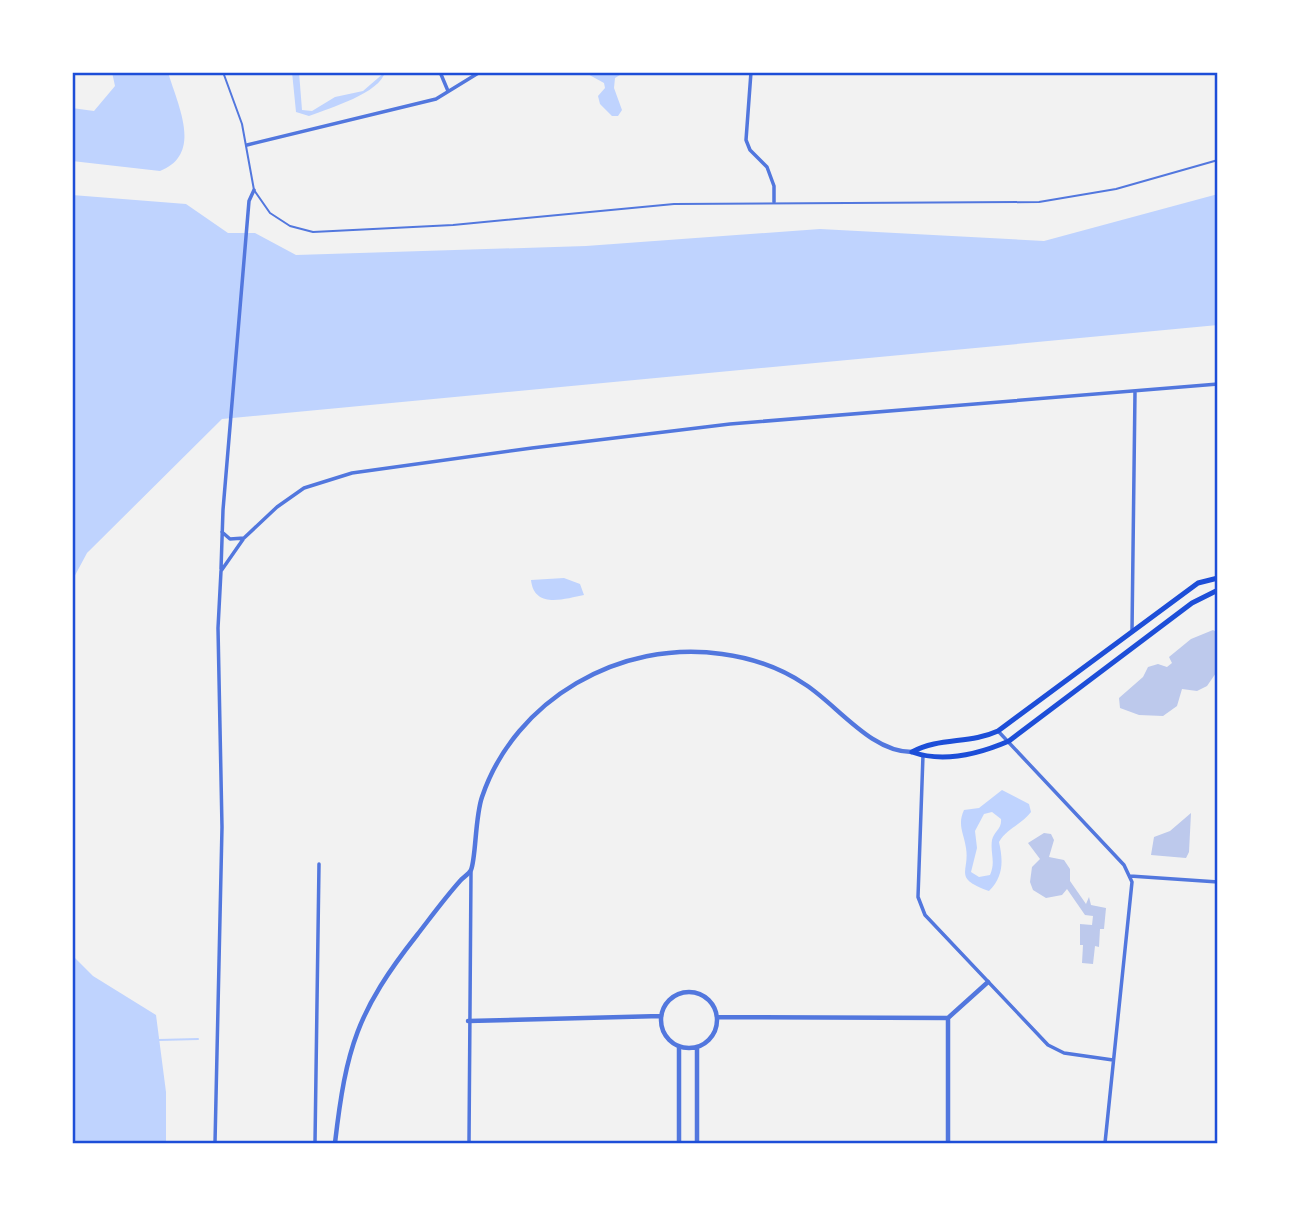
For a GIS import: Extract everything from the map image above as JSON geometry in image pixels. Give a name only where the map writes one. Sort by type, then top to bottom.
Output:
[{"type":"main road","points":[[912,752],[923,746],[977,739],[998,731],[1198,583],[1218,578]]},
{"type":"main road","points":[[912,752],[923,756],[962,755],[1009,741],[1192,603],[1218,590]]},
{"type":"street","points":[[440,72],[448,92]]},
{"type":"street","points":[[247,145],[436,99],[480,72]]},
{"type":"street","points":[[751,72],[746,139],[750,150],[767,167],[774,186],[774,202]]},
{"type":"street","points":[[215,1143],[222,827],[218,628],[223,510],[249,201],[254,190]]},
{"type":"street","points":[[221,571],[244,538],[278,507],[304,488],[352,473],[730,424],[1218,384]]},
{"type":"street","points":[[1132,633],[1135,392]]},
{"type":"street","points":[[222,532],[230,539],[244,538]]},
{"type":"street","points":[[469,1143],[468,1021],[474,823],[482,795],[510,743],[535,715],[560,693],[588,676],[631,660],[682,651],[708,652],[753,661],[803,683],[869,736],[893,748],[912,752]]},
{"type":"street","points":[[998,731],[1124,865],[1130,876],[1105,1143]]},
{"type":"street","points":[[923,746],[920,907],[1055,1050],[1113,1060]]},
{"type":"street","points":[[315,1143],[319,864]]},
{"type":"street","points":[[335,1143],[344,1073],[363,1014],[387,972],[471,870]]},
{"type":"street","points":[[1130,876],[1218,882]]},
{"type":"street","points":[[718,1017],[948,1018],[988,982]]},
{"type":"street","points":[[685,992],[694,992],[710,1000],[718,1017],[710,1039],[697,1047],[679,1046],[665,1035],[661,1016],[669,1000],[685,992]]},
{"type":"street","points":[[468,1021],[661,1016]]},
{"type":"street","points":[[948,1018],[948,1143]]},
{"type":"street","points":[[679,1046],[679,1143]]},
{"type":"street","points":[[697,1047],[697,1143]]},
{"type":"lane","points":[[223,72],[247,145],[254,190],[270,213],[290,226],[313,232],[453,225],[674,204],[1039,202],[1116,189],[1218,160]]},
{"type":"water","points":[[112,72],[168,72],[181,113],[184,141],[181,153],[173,163],[160,171],[72,161],[72,108],[94,111],[115,86]]},
{"type":"water","points":[[292,72],[299,72],[302,110],[312,111],[335,97],[363,91],[385,72],[374,87],[364,93],[309,116],[296,112]]},
{"type":"water","points":[[584,72],[625,72],[615,78],[614,88],[622,110],[618,116],[612,116],[600,104],[598,96],[605,88],[604,83]]},
{"type":"water","points":[[1218,194],[1218,325],[222,419],[87,553],[72,581],[72,195],[186,204],[228,233],[255,233],[296,255],[586,246],[820,229],[1044,241]]},
{"type":"water","points":[[564,578],[580,584],[584,595],[559,600],[544,599],[533,589],[531,580]]},
{"type":"water","points":[[1002,790],[1029,804],[1031,812],[999,842],[1001,868],[989,891],[970,882],[965,874],[967,856],[961,825],[962,815],[964,810],[979,808]],"holes":[[[992,812],[1001,819],[992,840],[993,866],[990,875],[979,877],[971,872],[977,848],[975,831],[984,814]]]},
{"type":"water","points":[[72,955],[93,976],[156,1015],[166,1092],[166,1143],[72,1143]]},
{"type":"building","points":[[1213,630],[1218,633],[1218,670],[1207,686],[1197,691],[1182,689],[1177,706],[1163,716],[1139,715],[1120,708],[1119,698],[1143,677],[1148,667],[1158,664],[1167,667],[1172,663],[1169,657],[1191,639]]},
{"type":"building","points":[[1191,813],[1189,852],[1186,858],[1151,855],[1154,837],[1170,831]]},
{"type":"building","points":[[1044,833],[1051,834],[1054,840],[1049,857],[1064,860],[1070,869],[1070,881],[1086,904],[1089,897],[1091,905],[1106,908],[1104,929],[1100,929],[1099,947],[1095,946],[1093,964],[1082,963],[1080,924],[1092,925],[1093,916],[1085,915],[1067,889],[1062,895],[1046,898],[1033,890],[1030,882],[1032,867],[1040,859],[1028,843]]},
{"type":"waterway","points":[[159,1040],[198,1039]]}]
